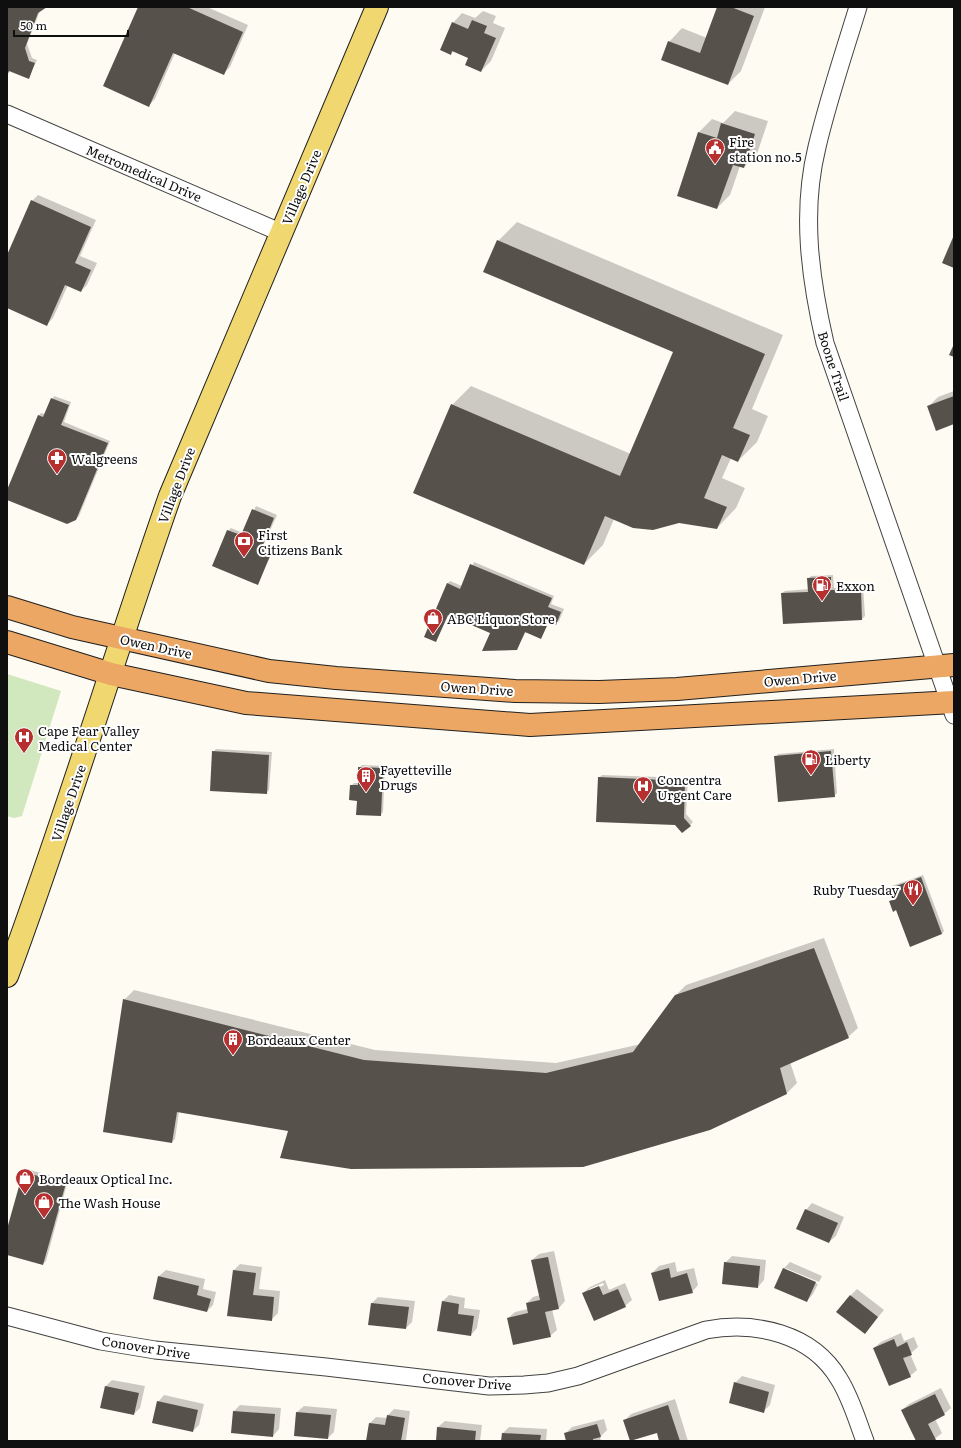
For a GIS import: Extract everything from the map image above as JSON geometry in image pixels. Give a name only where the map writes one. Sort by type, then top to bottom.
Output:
[{"type":"highway","name":"Owen Drive","points":[[7,607],[72,627],[269,671],[336,678],[515,691],[599,692],[677,689],[945,666]]},
{"type":"highway","points":[[7,642],[111,674],[246,703],[530,725],[953,707]]},
{"type":"main road","name":"Village Drive","points":[[7,976],[74,786],[142,577],[176,482],[377,7]]},
{"type":"street","name":"Boone Trail","points":[[858,7],[816,147],[811,181],[808,219],[810,258],[815,299],[825,343],[945,666],[953,707]]},
{"type":"street","name":"Metromedical Drive","points":[[7,114],[282,232]]},
{"type":"street","name":"Conover Drive","points":[[7,1316],[101,1341],[155,1350],[326,1367],[489,1386],[524,1386],[571,1377],[706,1330],[727,1326],[748,1326],[768,1329],[788,1336],[809,1348],[825,1361],[838,1377],[850,1398],[865,1441]]},
{"type":"green space","name":"Cape Fear Valley Medical Center","points":[[7,674],[61,691],[22,816],[14,818],[7,816]]},
{"type":"building","points":[[7,7],[47,7],[38,13],[25,48],[29,61],[35,63],[29,79],[9,71],[7,75]]},
{"type":"building","points":[[138,7],[187,7],[243,32],[224,75],[173,53],[149,107],[103,86]]},
{"type":"building","points":[[717,7],[731,7],[754,16],[728,85],[661,60],[668,41],[700,53]]},
{"type":"building","points":[[472,20],[487,26],[484,33],[496,38],[481,72],[465,65],[468,58],[452,51],[451,55],[440,50],[452,22],[468,29]]},
{"type":"building","points":[[721,123],[755,134],[744,168],[733,165],[717,209],[677,196],[698,132],[717,138]]},
{"type":"building","points":[[31,200],[91,227],[75,263],[91,270],[81,292],[65,285],[47,326],[7,308],[7,255]]},
{"type":"building","points":[[954,235],[954,268],[942,263]]},
{"type":"building","points":[[497,240],[765,354],[733,428],[750,435],[738,462],[722,455],[704,498],[727,507],[717,529],[679,523],[653,530],[633,528],[605,516],[584,565],[413,493],[451,404],[620,476],[673,352],[483,272]]},
{"type":"building","points":[[954,344],[954,357],[949,355]]},
{"type":"building","points":[[954,396],[954,424],[936,431],[927,406]]},
{"type":"building","name":"Walgreens","points":[[51,398],[69,405],[61,425],[108,443],[76,520],[67,524],[7,500],[7,490],[38,415],[43,417]]},
{"type":"building","points":[[252,509],[274,518],[262,547],[272,551],[258,585],[212,566],[227,530],[241,535]]},
{"type":"building","points":[[470,564],[552,598],[548,607],[561,612],[556,625],[549,621],[541,639],[525,632],[517,650],[482,651],[490,633],[448,615],[436,642],[424,637],[447,583],[460,589]]},
{"type":"building","points":[[831,577],[831,590],[861,589],[862,620],[783,624],[781,593],[808,592],[807,578]]},
{"type":"building","points":[[212,751],[269,755],[267,794],[210,791]]},
{"type":"building","points":[[831,751],[835,797],[778,802],[774,756]]},
{"type":"building","name":"Fayetteville Drugs","points":[[358,767],[383,768],[381,816],[356,815],[357,801],[349,800],[350,785],[358,785]]},
{"type":"building","points":[[598,777],[685,781],[684,818],[691,826],[682,833],[675,825],[596,822]]},
{"type":"building","points":[[921,877],[942,934],[910,947],[896,910],[893,912],[889,901],[893,900],[888,889]]},
{"type":"building","name":"Bordeaux Center","points":[[814,948],[849,1038],[780,1068],[787,1094],[710,1130],[583,1167],[351,1169],[280,1158],[288,1131],[177,1112],[172,1143],[103,1132],[123,999],[364,1060],[546,1073],[633,1052],[675,995]]},
{"type":"building","points":[[23,1172],[66,1183],[43,1265],[7,1255],[7,1229]]},
{"type":"building","points":[[805,1209],[838,1223],[829,1243],[796,1229]]},
{"type":"building","points":[[548,1257],[559,1309],[545,1312],[551,1337],[513,1345],[507,1318],[528,1313],[526,1303],[540,1300],[531,1260]]},
{"type":"building","points":[[724,1262],[760,1266],[758,1288],[722,1284]]},
{"type":"building","points":[[669,1268],[671,1278],[687,1273],[693,1293],[659,1301],[651,1273]]},
{"type":"building","points":[[783,1268],[816,1282],[807,1302],[774,1288]]},
{"type":"building","points":[[233,1270],[256,1273],[253,1295],[274,1297],[272,1321],[227,1316]]},
{"type":"building","points":[[158,1276],[199,1286],[197,1295],[211,1299],[207,1312],[153,1299]]},
{"type":"building","points":[[599,1286],[603,1295],[618,1289],[626,1307],[594,1321],[582,1293]]},
{"type":"building","points":[[850,1295],[878,1317],[865,1334],[836,1312]]},
{"type":"building","points":[[442,1301],[459,1304],[458,1314],[474,1316],[471,1336],[437,1331]]},
{"type":"building","points":[[371,1303],[409,1307],[406,1329],[368,1325]]},
{"type":"building","points":[[894,1339],[897,1347],[907,1342],[912,1355],[903,1358],[911,1377],[889,1386],[873,1348]]},
{"type":"building","points":[[734,1382],[769,1392],[764,1413],[729,1403]]},
{"type":"building","points":[[105,1386],[139,1393],[134,1415],[100,1408]]},
{"type":"building","points":[[935,1394],[945,1415],[928,1424],[936,1440],[916,1441],[901,1410]]},
{"type":"building","points":[[157,1401],[198,1410],[193,1432],[152,1423]]},
{"type":"building","points":[[668,1405],[680,1441],[659,1441],[657,1433],[630,1441],[623,1420]]},
{"type":"building","points":[[233,1411],[275,1414],[273,1437],[231,1433]]},
{"type":"building","points":[[296,1412],[331,1415],[328,1439],[294,1436]]},
{"type":"building","points":[[387,1415],[405,1418],[401,1441],[366,1441],[369,1423],[385,1425]]},
{"type":"building","points":[[597,1424],[601,1437],[593,1439],[593,1441],[566,1441],[564,1433]]},
{"type":"building","points":[[437,1427],[476,1431],[475,1441],[436,1441]]},
{"type":"building","points":[[502,1433],[541,1435],[540,1441],[501,1441]]},
{"type":"place","name":"Fire station no.5","points":[[715,165]]},
{"type":"place","name":"Walgreens","points":[[57,475]]},
{"type":"place","name":"First Citizens Bank","points":[[244,558]]},
{"type":"place","name":"Exxon","points":[[822,602]]},
{"type":"place","name":"ABC Liquor Store","points":[[433,635]]},
{"type":"place","name":"Cape Fear Valley Medical Center","points":[[24,754]]},
{"type":"place","name":"Liberty","points":[[811,776]]},
{"type":"place","name":"Fayetteville Drugs","points":[[366,793]]},
{"type":"place","name":"Concentra Urgent Care","points":[[643,803]]},
{"type":"place","name":"Ruby Tuesday","points":[[913,906]]},
{"type":"place","name":"Bordeaux Center","points":[[233,1056]]},
{"type":"place","name":"Bordeaux Optical Inc.","points":[[25,1195]]},
{"type":"place","name":"The Wash House","points":[[44,1219]]}]
